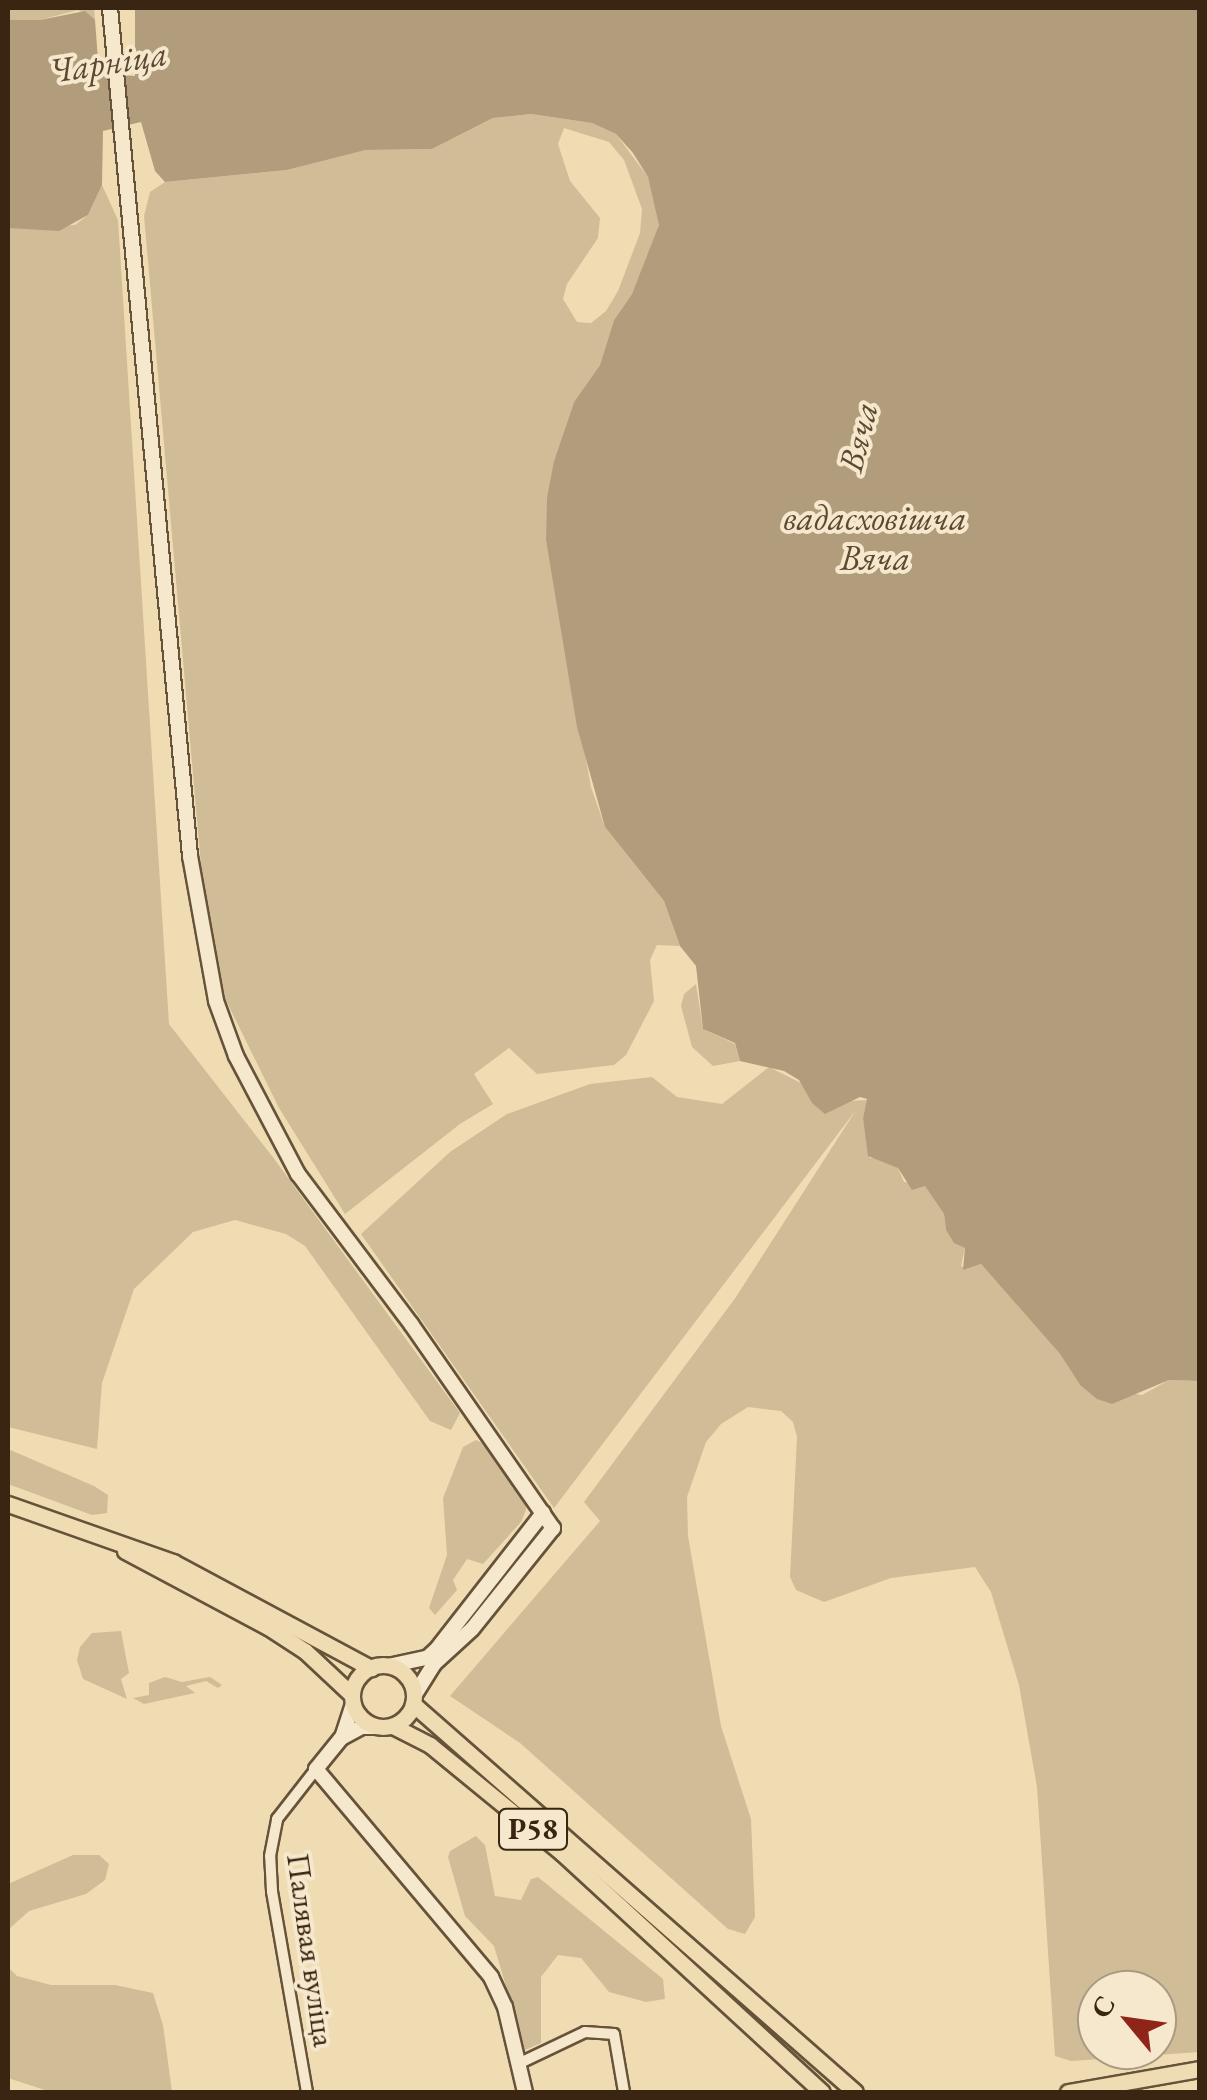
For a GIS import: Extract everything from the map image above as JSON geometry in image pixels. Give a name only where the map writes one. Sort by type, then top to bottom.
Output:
[{"type":"main road","name":"Р58","points":[[8,1504],[173,1562],[379,1667],[404,1673],[413,1700],[855,2092]]},
{"type":"main road","name":"Р58","points":[[104,1538],[305,1651],[353,1700],[364,1721],[388,1726],[430,1745],[562,1853],[822,2092]]},
{"type":"main road","points":[[353,1700],[362,1674],[379,1667]]},
{"type":"main road","points":[[388,1726],[406,1717],[413,1700]]},
{"type":"main road","points":[[1068,2092],[1200,2069]]},
{"type":"street","points":[[110,8],[112,62],[190,856],[216,1001],[244,1072],[298,1174],[411,1324],[553,1528],[472,1629],[434,1664],[413,1700]]},
{"type":"street","points":[[379,1667],[427,1658],[436,1650],[543,1514]]},
{"type":"street","points":[[353,1700],[342,1737],[316,1768],[480,1961],[498,1991],[525,2092]]},
{"type":"street","points":[[342,1737],[362,1728],[388,1726]]},
{"type":"street","name":"Палявая вуліца","points":[[306,2092],[272,1891],[270,1856],[277,1819],[316,1768]]},
{"type":"street","points":[[520,2063],[586,2032],[614,2034],[624,2092]]},
{"type":"shaded area","points":[[8,8],[94,8],[95,20],[78,10],[40,20],[8,20]]},
{"type":"shaded area","points":[[531,114],[592,123],[616,134],[648,177],[656,205],[659,224],[654,244],[632,294],[614,320],[600,365],[574,402],[554,461],[546,540],[591,787],[605,827],[664,901],[680,946],[657,945],[650,960],[654,1001],[626,1055],[614,1065],[537,1074],[509,1048],[474,1074],[493,1104],[460,1124],[345,1214],[279,1108],[210,968],[144,216],[150,192],[165,182],[287,170],[366,150],[432,149],[493,118]],"holes":[[[564,128],[609,142],[624,160],[642,209],[640,233],[618,291],[606,311],[591,323],[577,322],[563,299],[567,284],[598,238],[600,218],[570,181],[558,144]]]},
{"type":"shaded area","points":[[102,185],[118,220],[169,1024],[275,1160],[460,1413],[451,1430],[430,1421],[305,1246],[286,1234],[235,1220],[193,1232],[134,1289],[102,1383],[97,1449],[8,1427],[8,228],[75,225],[88,215]]},
{"type":"shaded area","points":[[696,984],[703,1029],[735,1044],[740,1061],[713,1066],[692,1047],[681,1006],[684,994]]},
{"type":"shaded area","points":[[769,1067],[805,1085],[812,1103],[867,1100],[863,1118],[870,1158],[882,1158],[898,1168],[904,1182],[925,1185],[944,1214],[946,1230],[965,1248],[961,1266],[966,1269],[981,1264],[1060,1354],[1080,1385],[1142,1395],[1169,1380],[1199,1381],[1199,2052],[1177,2054],[1177,1970],[1077,1970],[1077,2061],[1055,2056],[1037,1787],[1019,1685],[991,1592],[975,1567],[891,1578],[824,1602],[796,1590],[790,1577],[797,1437],[793,1422],[781,1411],[748,1407],[721,1424],[706,1442],[687,1497],[688,1536],[721,1726],[751,1819],[755,1917],[745,1934],[728,1929],[520,1743],[450,1696],[600,1521],[584,1502],[736,1297],[856,1110],[554,1508],[361,1234],[450,1152],[507,1114],[590,1084],[652,1077],[677,1097],[722,1104]]},
{"type":"shaded area","points":[[476,1440],[488,1446],[525,1495],[526,1510],[521,1522],[483,1564],[467,1559],[453,1580],[457,1590],[435,1615],[429,1608],[447,1555],[443,1498],[463,1447]]},
{"type":"shaded area","points":[[8,1449],[108,1495],[107,1513],[92,1515],[8,1484]]},
{"type":"shaded area","points":[[121,1631],[129,1673],[121,1679],[127,1699],[83,1679],[77,1660],[80,1647],[92,1633]]},
{"type":"shaded area","points":[[165,1677],[182,1682],[210,1677],[222,1685],[218,1688],[206,1681],[186,1686],[195,1693],[144,1704],[133,1698],[149,1695],[149,1683]]},
{"type":"shaded area","points":[[476,1836],[485,1845],[495,1896],[521,1900],[531,1879],[538,1877],[663,1979],[665,1999],[646,2002],[609,1992],[581,1958],[558,1955],[541,1977],[541,2043],[525,2050],[494,1946],[465,1916],[448,1857],[450,1851]]},
{"type":"shaded area","points":[[73,1855],[99,1855],[109,1864],[105,1880],[86,1894],[29,1911],[8,1930],[8,1884]]},
{"type":"shaded area","points":[[8,1967],[17,1976],[51,1985],[115,1985],[153,1993],[163,2025],[172,2092],[51,2092],[8,2078]]},
{"type":"water","name":"вадасховішча Вяча","points":[[135,8],[1199,8],[1199,1381],[1169,1380],[1112,1404],[1097,1399],[1080,1385],[1060,1354],[981,1264],[963,1270],[965,1248],[954,1243],[946,1230],[944,1214],[925,1186],[912,1190],[898,1168],[868,1156],[863,1118],[867,1099],[860,1097],[825,1114],[812,1103],[799,1080],[784,1071],[740,1061],[735,1043],[703,1029],[696,966],[680,946],[664,901],[605,827],[577,727],[546,540],[547,498],[554,461],[574,402],[600,365],[614,320],[632,294],[659,225],[648,177],[633,153],[616,134],[592,123],[531,114],[493,118],[432,149],[366,150],[287,170],[165,182],[155,171],[141,122],[103,131],[102,185],[88,215],[59,231],[8,228],[8,20],[40,20],[85,11],[95,20],[99,73],[135,76]]},
{"type":"water label","name":"Чарніца","points":[[108,62]]},
{"type":"water label","name":"Вяча","points":[[858,437]]}]
